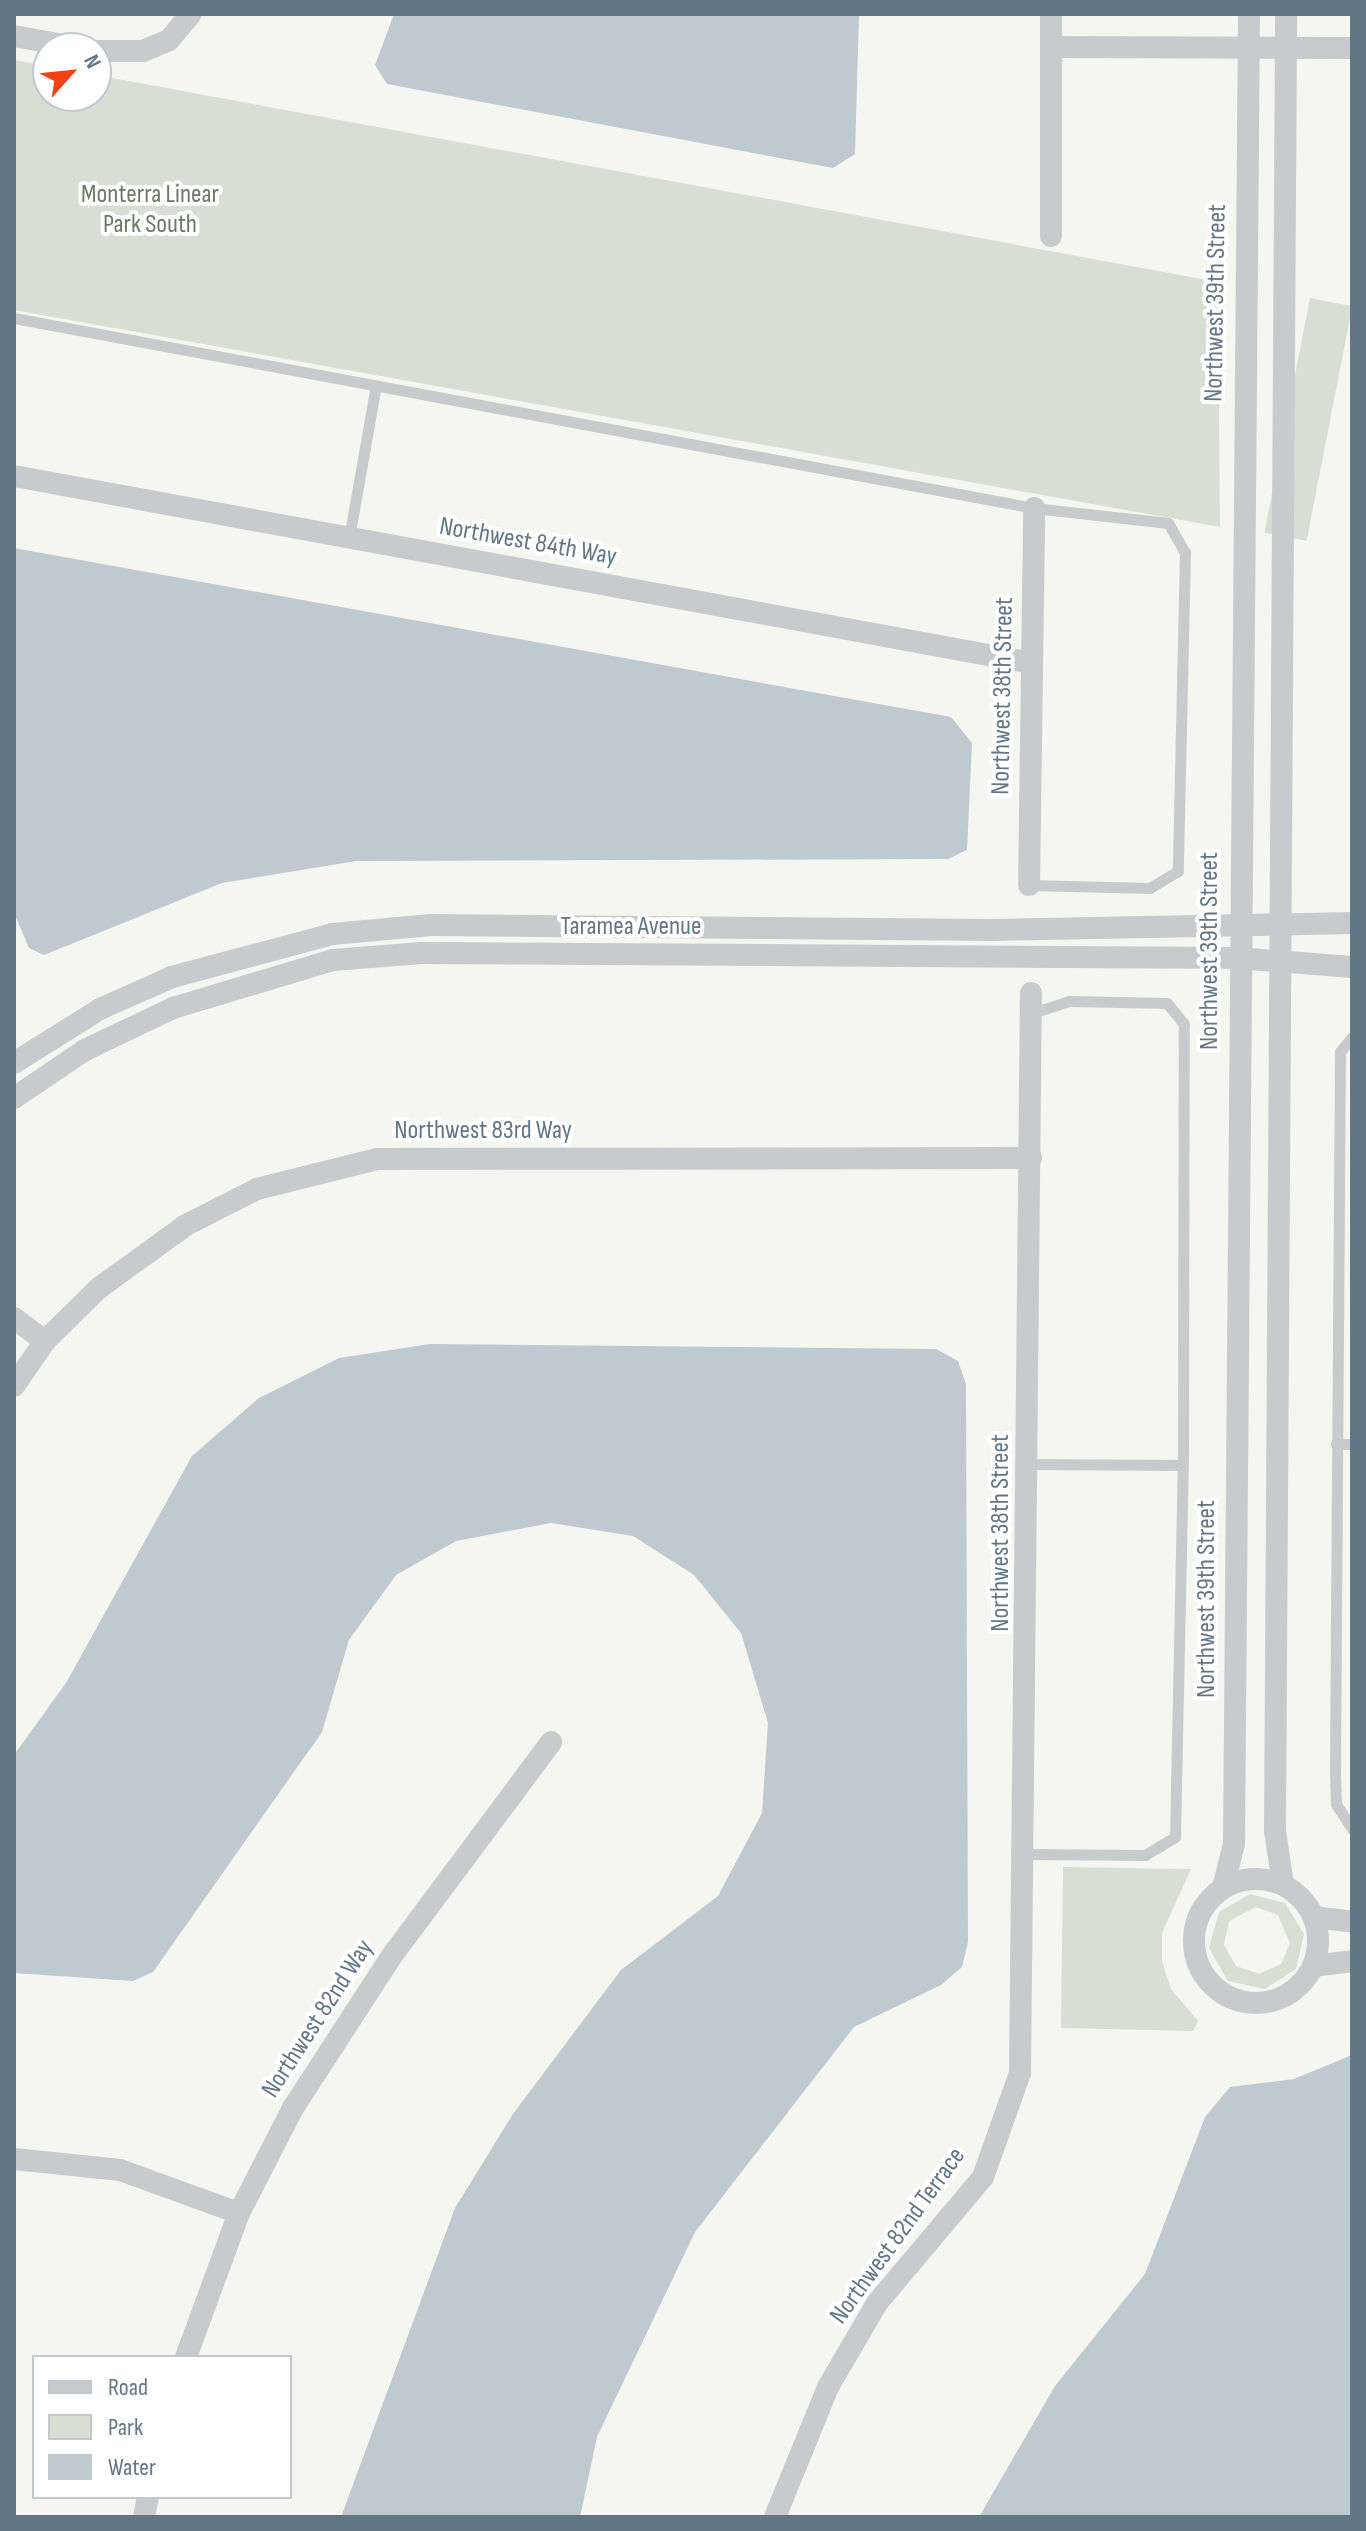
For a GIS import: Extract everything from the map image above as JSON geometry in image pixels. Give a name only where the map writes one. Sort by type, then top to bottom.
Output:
[{"type":"street","points":[[112,51],[143,51],[169,40],[191,14]]},
{"type":"street","points":[[1051,14],[1051,236]]},
{"type":"street","name":"Northwest 39th Street","points":[[1223,1888],[1234,1844],[1238,928],[1249,14]]},
{"type":"street","points":[[1283,1884],[1275,1831],[1286,14]]},
{"type":"street","points":[[1051,47],[1352,48]]},
{"type":"street","name":"Northwest 84th Way","points":[[14,476],[1032,663]]},
{"type":"street","name":"Northwest 38th Street","points":[[1029,885],[1034,508]]},
{"type":"street","name":"Taramea Avenue","points":[[14,1063],[100,1009],[172,977],[332,934],[431,925],[1238,928],[1352,923]]},
{"type":"street","name":"Taramea Avenue","points":[[14,1098],[85,1050],[173,1008],[333,960],[422,953],[1238,958],[1352,967]]},
{"type":"street","name":"Northwest 38th Street","points":[[1020,2073],[1027,1854],[1031,1003]]},
{"type":"street","name":"Northwest 83rd Way","points":[[16,1375],[45,1341],[110,1278],[186,1225],[257,1189],[377,1159],[1031,1158]]},
{"type":"street","points":[[14,1318],[45,1341]]},
{"type":"street","name":"Northwest 82nd Way","points":[[187,2355],[239,2213],[293,2108],[391,1957],[551,1742]]},
{"type":"street","points":[[1352,1922],[1314,1917],[1283,1884],[1263,1879],[1223,1888],[1208,1902],[1194,1941],[1198,1962],[1224,1994],[1265,2003],[1285,1996],[1313,1966],[1352,1961]]},
{"type":"street","points":[[1313,1966],[1314,1917]]},
{"type":"street","name":"Northwest 82nd Terrace","points":[[775,2517],[828,2387],[877,2303],[983,2177],[1020,2073]]},
{"type":"street","points":[[14,2159],[120,2170],[239,2213]]},
{"type":"lane","points":[[14,318],[1034,508],[1154,520],[1178,531],[1185,552],[1183,855],[1167,884],[1150,888],[1029,885]]},
{"type":"lane","points":[[349,538],[376,385]]},
{"type":"lane","points":[[1027,1854],[1145,1855],[1175,1837],[1182,1465],[1184,1024],[1167,1003],[1031,1003]]},
{"type":"lane","points":[[1352,1037],[1340,1052],[1336,1444],[1336,1804],[1352,1829]]},
{"type":"lane","points":[[1336,1444],[1352,1444]]},
{"type":"lane","points":[[1029,1464],[1182,1465]]},
{"type":"green space","name":"Monterra Linear Park South","points":[[14,60],[32,63],[32,112],[112,112],[112,78],[1218,282],[1220,527],[14,310]]},
{"type":"green space","points":[[1310,298],[1352,307],[1307,541],[1264,533]]},
{"type":"green space","points":[[1063,1867],[1191,1869],[1162,1933],[1162,1961],[1171,1989],[1198,2021],[1193,2031],[1061,2028]]},
{"type":"green space","points":[[1250,1894],[1285,1903],[1304,1934],[1296,1969],[1265,1989],[1228,1981],[1209,1948],[1219,1912]],"holes":[[[1256,1907],[1278,1915],[1290,1943],[1281,1964],[1259,1974],[1236,1966],[1224,1945],[1229,1921]]]},
{"type":"water","points":[[394,14],[859,14],[855,154],[833,168],[387,84],[375,65]]},
{"type":"water","points":[[14,548],[951,717],[972,743],[967,850],[948,859],[356,861],[222,883],[44,955],[29,948],[14,913]]},
{"type":"water","points":[[430,1344],[936,1349],[958,1361],[966,1384],[968,1942],[962,1967],[941,1985],[854,2027],[695,2232],[597,2437],[580,2517],[341,2517],[455,2208],[513,2114],[621,1970],[718,1896],[762,1813],[768,1723],[741,1633],[694,1575],[633,1536],[551,1523],[456,1541],[396,1575],[349,1640],[322,1732],[153,1972],[133,1981],[14,1973],[14,1755],[66,1683],[192,1456],[259,1398],[339,1358]]},
{"type":"water","points":[[1352,2055],[1352,2517],[979,2517],[1055,2386],[1145,2274],[1205,2117],[1230,2087],[1294,2079]]}]
